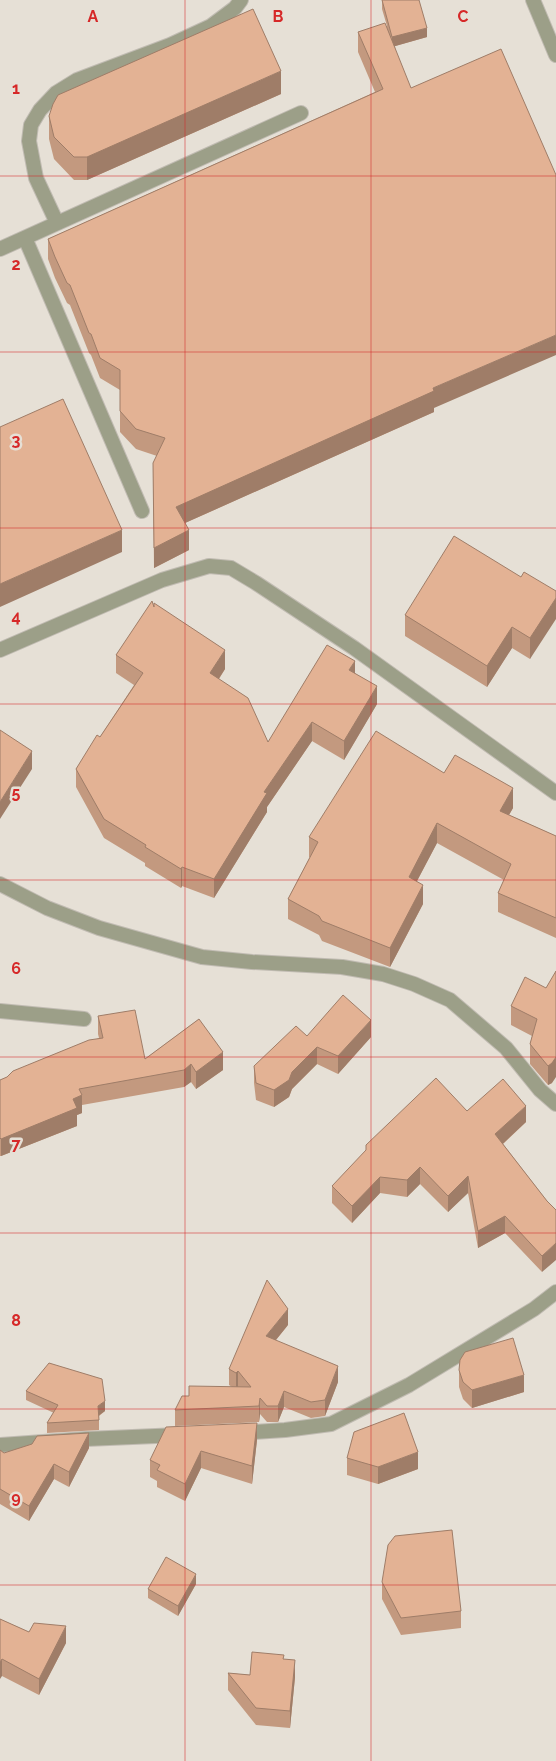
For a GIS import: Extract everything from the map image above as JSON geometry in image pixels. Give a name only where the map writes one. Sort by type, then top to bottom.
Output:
[{"type":"street","points":[[56,223],[36,178],[29,142],[31,125],[40,110],[56,93],[77,80],[170,45],[211,26],[235,8],[241,0]]},
{"type":"street","points":[[533,0],[556,55]]},
{"type":"street","points":[[0,249],[301,113]]},
{"type":"street","points":[[25,238],[142,511]]},
{"type":"street","points":[[0,650],[162,580],[209,566],[231,568],[256,582],[354,648],[556,793]]},
{"type":"street","points":[[0,884],[47,908],[99,928],[202,957],[342,967],[383,974],[414,984],[450,1000],[506,1048],[540,1090],[556,1104]]},
{"type":"street","points":[[0,1011],[84,1019]]},
{"type":"street","points":[[220,1433],[285,1430],[331,1424],[409,1385],[534,1308],[556,1292]]},
{"type":"street","points":[[0,1445],[192,1434]]},
{"type":"building","points":[[382,0],[419,0],[427,28],[392,37]]},
{"type":"building","points":[[253,9],[281,71],[87,157],[74,157],[54,137],[49,116],[58,95]]},
{"type":"building","points":[[385,23],[411,88],[501,49],[556,175],[556,335],[433,388],[434,391],[176,507],[189,530],[154,548],[153,463],[165,438],[136,429],[120,411],[120,370],[100,358],[70,285],[67,283],[48,239],[383,89],[358,32]]},
{"type":"building","points":[[63,399],[122,530],[0,584],[0,427]]},
{"type":"building","points":[[454,536],[521,577],[524,572],[556,591],[556,598],[530,638],[512,627],[487,666],[405,615]]},
{"type":"building","points":[[152,601],[154,607],[154,603],[225,650],[210,673],[248,698],[268,742],[327,645],[355,661],[349,670],[377,686],[344,741],[312,722],[264,792],[267,793],[214,879],[182,867],[181,869],[104,819],[76,769],[97,735],[100,737],[143,673],[116,655]]},
{"type":"building","points":[[0,730],[32,751],[0,802]]},
{"type":"building","points":[[376,731],[444,773],[455,755],[513,788],[500,811],[556,836],[556,918],[498,893],[511,864],[437,823],[409,877],[423,885],[390,948],[322,921],[319,916],[288,899],[318,842],[309,837]]},
{"type":"building","points":[[556,971],[556,1057],[548,1066],[530,1044],[537,1019],[511,1006],[525,977],[546,988]]},
{"type":"building","points":[[343,995],[371,1020],[338,1056],[317,1047],[292,1072],[289,1080],[274,1090],[256,1083],[254,1066],[296,1026],[307,1036]]},
{"type":"building","points":[[135,1010],[145,1059],[199,1019],[223,1052],[196,1072],[191,1064],[184,1070],[79,1089],[82,1095],[73,1099],[77,1108],[0,1138],[0,1080],[7,1077],[13,1071],[89,1040],[103,1038],[98,1016]]},
{"type":"building","points":[[436,1078],[467,1111],[503,1079],[526,1106],[495,1134],[556,1210],[556,1243],[542,1256],[505,1216],[478,1231],[468,1176],[448,1196],[420,1167],[407,1180],[380,1177],[352,1206],[332,1186],[366,1150],[366,1145]]},
{"type":"building","points":[[267,1280],[288,1309],[266,1336],[338,1366],[325,1400],[311,1402],[284,1391],[278,1406],[267,1406],[260,1398],[259,1406],[175,1410],[182,1396],[189,1396],[189,1386],[251,1387],[238,1371],[236,1373],[229,1369]]},
{"type":"building","points":[[513,1338],[524,1375],[472,1390],[463,1382],[459,1370],[460,1360],[465,1352]]},
{"type":"building","points":[[49,1363],[102,1379],[105,1401],[98,1406],[99,1420],[47,1423],[58,1405],[26,1391]]},
{"type":"building","points":[[404,1413],[418,1452],[378,1467],[347,1458],[354,1432]]},
{"type":"building","points":[[257,1423],[252,1466],[201,1451],[185,1484],[157,1470],[160,1465],[150,1460],[166,1427]]},
{"type":"building","points":[[89,1433],[69,1472],[54,1464],[29,1506],[0,1489],[0,1450],[4,1453],[32,1444],[37,1436]]},
{"type":"building","points":[[452,1530],[461,1611],[401,1618],[382,1582],[388,1545],[395,1536]]},
{"type":"building","points":[[166,1557],[196,1574],[178,1606],[148,1589]]},
{"type":"building","points":[[0,1619],[29,1632],[34,1623],[66,1626],[39,1679],[2,1659],[0,1662]]},
{"type":"building","points":[[252,1652],[284,1655],[283,1659],[295,1660],[290,1711],[256,1708],[228,1673],[250,1675]]}]
